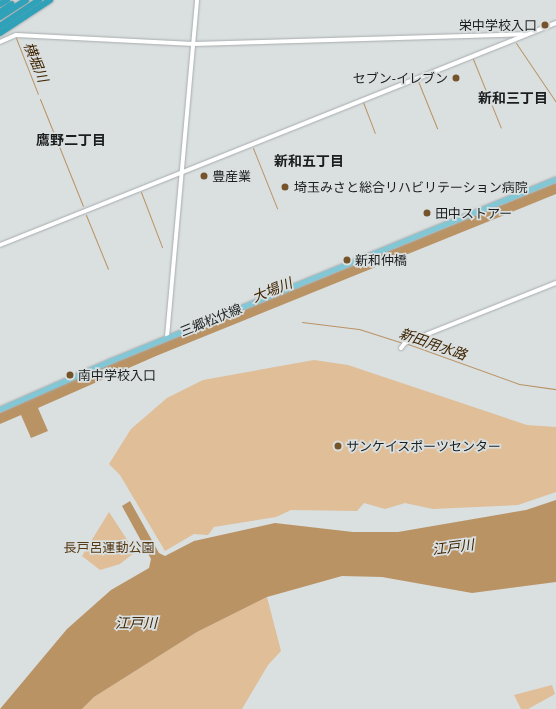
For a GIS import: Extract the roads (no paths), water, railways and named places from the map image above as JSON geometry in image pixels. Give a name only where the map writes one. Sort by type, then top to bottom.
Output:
[{"type":"highway","points":[[0,4],[7,0]]},
{"type":"highway","points":[[0,12],[18,0]]},
{"type":"highway","points":[[0,17],[26,0]]},
{"type":"highway","points":[[0,25],[36,0]]},
{"type":"highway","points":[[0,25],[39,0]]},
{"type":"highway","points":[[0,33],[50,0]]},
{"type":"main road","name":"三郷松伏線","points":[[0,409],[167,337],[556,179]]},
{"type":"street","points":[[167,337],[183,171],[197,0]]},
{"type":"street","points":[[0,245],[556,23]]},
{"type":"street","points":[[0,42],[16,35],[194,44],[528,34]]},
{"type":"street","points":[[401,348],[405,343],[556,283]]},
{"type":"water","points":[[556,183],[556,194],[156,356],[38,408],[48,431],[31,438],[21,415],[0,424],[0,413],[82,376]]},
{"type":"water","name":"江戸川","points":[[556,500],[556,582],[472,593],[382,577],[342,576],[267,597],[197,632],[94,697],[82,709],[0,709],[67,629],[111,590],[149,568],[151,559],[122,506],[130,501],[159,553],[165,556],[194,541],[275,523],[353,532],[398,532],[526,510]]},
{"type":"waterway","name":"横堀川","points":[[16,38],[38,94]]},
{"type":"waterway","points":[[516,43],[556,102]]},
{"type":"waterway","points":[[473,59],[501,128]]},
{"type":"waterway","points":[[418,81],[437,128]]},
{"type":"waterway","name":"横堀川","points":[[40,99],[83,206]]},
{"type":"waterway","points":[[363,102],[375,133]]},
{"type":"waterway","points":[[253,148],[277,208]]},
{"type":"waterway","points":[[141,192],[162,247]]},
{"type":"waterway","name":"横堀川","points":[[86,215],[108,269]]},
{"type":"waterway","name":"新田用水路","points":[[302,322],[359,329],[403,343]]},
{"type":"waterway","name":"新田用水路","points":[[408,344],[519,384],[556,389]]},
{"type":"place","name":"栄中学校入口","points":[[545,25]]},
{"type":"place","name":"セブン-イレブン","points":[[456,78]]},
{"type":"place","name":"豊産業","points":[[204,176]]},
{"type":"place","name":"埼玉みさと総合リハビリテーション病院","points":[[285,187]]},
{"type":"place","name":"田中ストアー","points":[[427,213]]},
{"type":"place","name":"新和仲橋","points":[[347,260]]},
{"type":"place","name":"南中学校入口","points":[[70,375]]},
{"type":"place","name":"サンケイスポーツセンター","points":[[338,446]]},
{"type":"district","name":"新和三丁目","points":[[513,98]]},
{"type":"district","name":"鷹野二丁目","points":[[71,140]]},
{"type":"district","name":"新和五丁目","points":[[309,161]]},
{"type":"water label","name":"大場川","points":[[272,290]]},
{"type":"park label","name":"長戸呂運動公園","points":[[109,547]]}]
